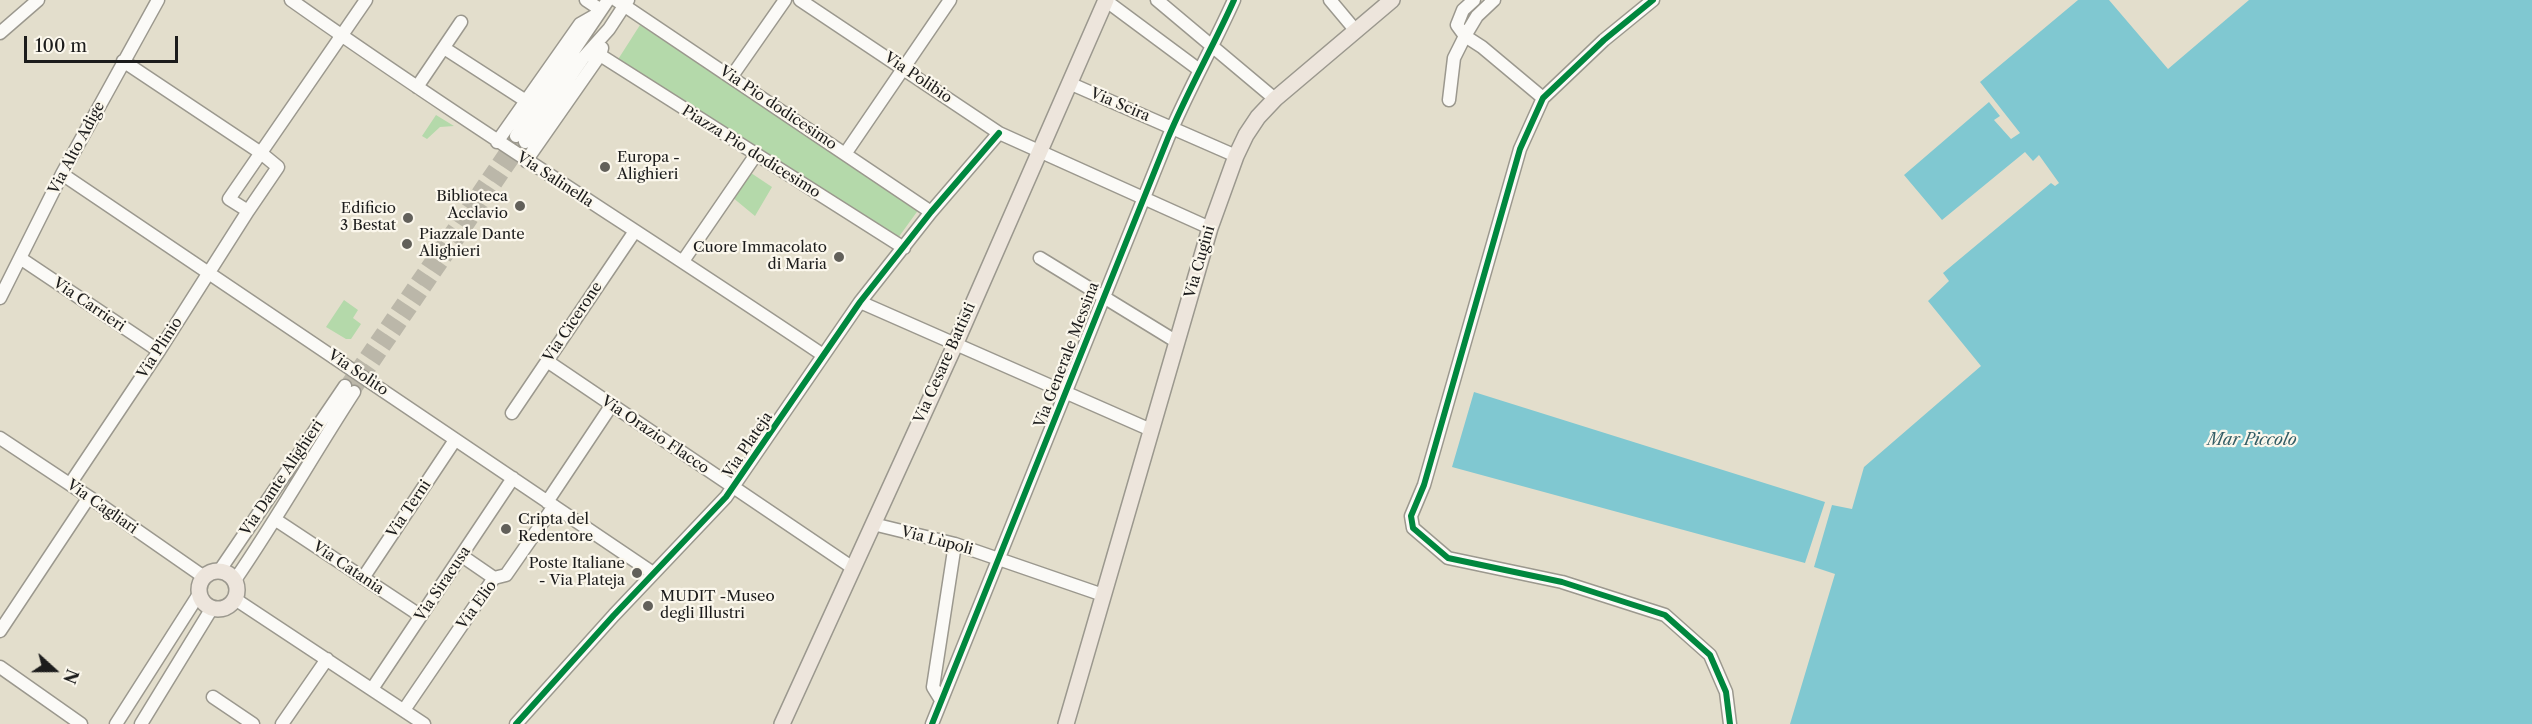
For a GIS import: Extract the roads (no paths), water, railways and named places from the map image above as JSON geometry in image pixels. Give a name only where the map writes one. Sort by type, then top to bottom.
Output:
[{"type":"main road","name":"Via Cesare Battisti","points":[[782,724],[955,345],[1106,0]]},
{"type":"main road","name":"Via Cugini","points":[[1066,724],[1210,228],[1236,156],[1246,135],[1275,99],[1392,0]]},
{"type":"main road","points":[[220,570],[231,575],[238,591],[229,606],[212,609],[204,603],[199,594],[199,585],[211,572],[220,570]]},
{"type":"street","points":[[0,33],[38,0]]},
{"type":"street","name":"Via Alto Adige","points":[[0,297],[62,174],[158,0]]},
{"type":"street","name":"Via Salinella","points":[[291,0],[497,142],[683,261],[823,355]]},
{"type":"street","points":[[248,211],[229,199],[366,0]]},
{"type":"street","points":[[586,0],[602,8]]},
{"type":"street","points":[[732,76],[785,0]]},
{"type":"street","name":"Via Polibio","points":[[800,0],[999,133],[1210,228]]},
{"type":"street","points":[[845,154],[950,0]]},
{"type":"street","points":[[1106,0],[1198,69]]},
{"type":"street","points":[[1157,0],[1275,99]]},
{"type":"street","name":"Via Generale Messina","points":[[932,724],[1172,127],[1198,69],[1213,47],[1234,0]]},
{"type":"street","points":[[1330,0],[1356,31]]},
{"type":"street","points":[[1474,0],[1463,10],[1457,25],[1465,36],[1482,46],[1543,98]]},
{"type":"street","points":[[1449,100],[1454,58],[1477,16],[1494,0]]},
{"type":"street","points":[[1653,0],[1605,40],[1543,98],[1520,149],[1424,485],[1411,516],[1413,528],[1448,558],[1562,582],[1665,615],[1710,655],[1726,692],[1730,724]]},
{"type":"street","points":[[526,161],[600,55],[609,29],[623,2]]},
{"type":"street","name":"Via Pio dodicesimo","points":[[623,2],[931,212]]},
{"type":"street","points":[[497,142],[580,24],[602,8]]},
{"type":"street","points":[[602,8],[520,139],[583,58],[609,29]]},
{"type":"street","points":[[417,87],[461,22]]},
{"type":"street","points":[[444,48],[526,101]]},
{"type":"street","name":"Piazza Pio dodicesimo","points":[[600,55],[755,156],[903,248]]},
{"type":"street","points":[[123,61],[261,153]]},
{"type":"street","name":"Via Scira","points":[[1069,83],[1236,156]]},
{"type":"street","name":"Via Plateja","points":[[516,724],[734,487],[860,302],[931,212],[999,133]]},
{"type":"street","name":"Via Plinio","points":[[70,483],[278,167],[261,153]]},
{"type":"street","points":[[683,261],[755,156]]},
{"type":"street","name":"Via Solìto","points":[[62,174],[653,573]]},
{"type":"street","name":"Via Cicerone","points":[[512,413],[635,231]]},
{"type":"street","name":"Via Carrieri","points":[[20,258],[159,351]]},
{"type":"street","points":[[1040,258],[1177,342]]},
{"type":"street","points":[[860,302],[1151,430]]},
{"type":"street","name":"Via Orazio Flacco","points":[[547,361],[853,568]]},
{"type":"street","name":"Via Dante Alighieri","points":[[220,570],[349,389],[276,520],[235,580]]},
{"type":"street","name":"Via Elio","points":[[404,710],[494,578],[506,575],[611,406]]},
{"type":"street","name":"Via Cagliari","points":[[0,438],[70,483],[204,577]]},
{"type":"street","name":"Via Terni","points":[[363,578],[455,440]]},
{"type":"street","name":"Via Siracusa","points":[[372,689],[513,478]]},
{"type":"street","points":[[0,631],[89,497]]},
{"type":"street","name":"Via Catania","points":[[276,520],[421,616]]},
{"type":"street","name":"Via Lùpoli","points":[[873,524],[955,544],[1105,589]]},
{"type":"street","points":[[941,700],[933,687],[955,544]]},
{"type":"street","points":[[462,556],[494,578]]},
{"type":"street","points":[[116,724],[199,594]]},
{"type":"street","points":[[235,599],[424,724]]},
{"type":"street","points":[[141,724],[212,609]]},
{"type":"street","points":[[282,724],[327,659]]},
{"type":"street","points":[[0,667],[81,724]]},
{"type":"street","points":[[213,697],[253,724]]},
{"type":"water","name":"Mar Piccolo","points":[[2078,0],[2109,0],[2168,69],[2249,0],[2532,0],[2532,724],[1790,724],[1835,574],[1814,567],[1832,505],[1852,509],[1864,467],[1981,366],[1928,301],[1949,281],[1943,273],[2051,183],[2055,186],[2059,183],[2039,155],[2033,161],[2025,152],[1942,220],[1904,175],[1989,102],[2000,116],[1994,120],[2011,139],[2020,133],[1980,82]]},
{"type":"water","points":[[1474,392],[1825,502],[1805,563],[1452,467]]},
{"type":"tunnel","points":[[345,386],[516,136]]},
{"type":"tunnel","points":[[354,392],[525,142]]},
{"type":"place","name":"Europa - Alighieri","points":[[605,167]]},
{"type":"place","name":"Biblioteca Acclavio","points":[[520,206]]},
{"type":"place","name":"Edificio 3 Bestat","points":[[408,218]]},
{"type":"place","name":"Piazzale Dante Alighieri","points":[[407,244]]},
{"type":"place","name":"Cuore Immacolato di Maria","points":[[839,257]]},
{"type":"place","name":"Cripta del Redentore","points":[[506,529]]},
{"type":"place","name":"Poste Italiane - Via Plateja","points":[[637,573]]},
{"type":"place","name":"MUDIT -Museo degli Illustri","points":[[648,606]]}]
